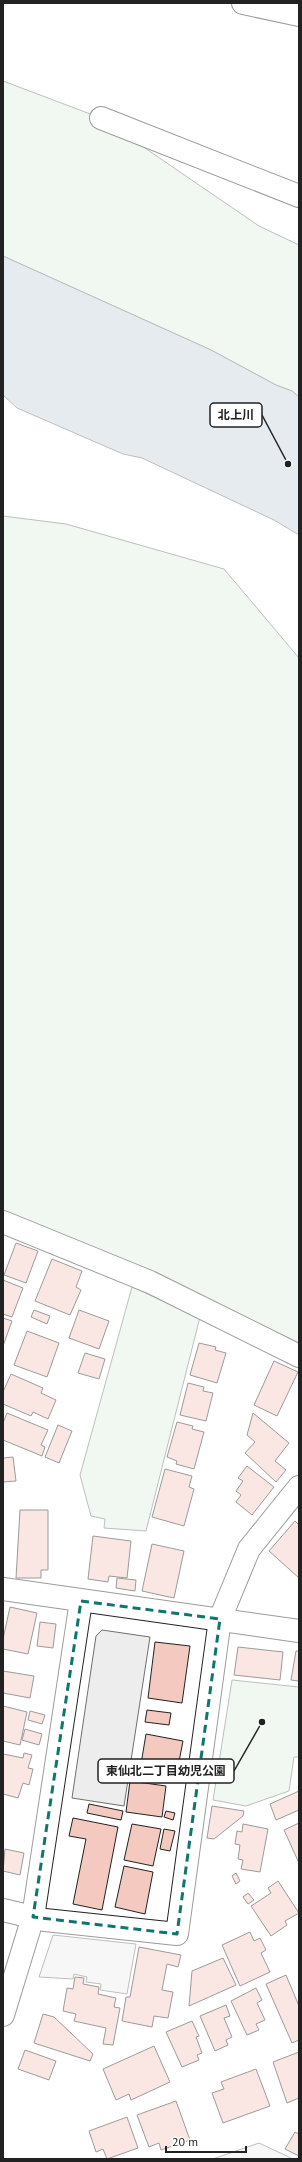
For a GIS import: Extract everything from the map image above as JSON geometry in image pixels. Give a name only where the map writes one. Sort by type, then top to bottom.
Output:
[{"type":"main road","points":[[243,3],[299,15]]},
{"type":"main road","points":[[101,118],[299,196]]},
{"type":"main road","points":[[3,1222],[150,1282],[299,1356]]},
{"type":"main road","points":[[3,1910],[45,1920],[177,1934],[220,1619],[250,1549],[299,1487]]},
{"type":"main road","points":[[3,1589],[299,1631]]},
{"type":"main road","points":[[3,2015],[33,1917],[81,1601]]},
{"type":"highlighted area","points":[[81,1601],[220,1619],[177,1934],[33,1917]]},
{"type":"green space","points":[[3,81],[101,118],[259,226],[299,245],[299,397],[292,391],[276,385],[211,350],[3,256]]},
{"type":"green space","points":[[3,516],[66,524],[224,569],[299,658],[299,1344],[159,1274],[3,1211]]},
{"type":"green space","points":[[132,1287],[200,1317],[146,1531],[104,1528],[105,1519],[91,1516],[80,1475]]},
{"type":"green space","points":[[232,1680],[299,1687],[299,1757],[294,1757],[289,1791],[246,1806],[213,1800]]},
{"type":"shaded area","points":[[3,256],[211,350],[276,385],[292,391],[299,397],[299,535],[274,520],[142,458],[123,454],[17,408],[3,395]]},
{"type":"shaded area","points":[[102,1630],[150,1637],[124,1806],[72,1798],[96,1636]]},
{"type":"shaded area","points":[[53,1935],[136,1944],[127,1994],[100,1990],[101,1984],[86,1982],[87,1977],[74,1974],[73,1979],[39,1977]]},
{"type":"shaded area","points":[[259,2143],[293,2159],[213,2159]]},
{"type":"building","points":[[16,1243],[38,1251],[26,1283],[4,1275]]},
{"type":"building","points":[[52,1259],[82,1271],[76,1287],[81,1290],[70,1315],[35,1301]]},
{"type":"building","points":[[3,1280],[23,1288],[12,1317],[3,1314]]},
{"type":"building","points":[[34,1310],[50,1316],[47,1324],[31,1317]]},
{"type":"building","points":[[79,1310],[109,1321],[99,1349],[69,1338]]},
{"type":"building","points":[[3,1318],[12,1321],[3,1346]]},
{"type":"building","points":[[27,1331],[59,1343],[47,1377],[14,1365]]},
{"type":"building","points":[[199,1343],[216,1347],[215,1350],[226,1353],[217,1383],[190,1375]]},
{"type":"building","points":[[85,1353],[105,1359],[99,1379],[78,1373]]},
{"type":"building","points":[[274,1361],[298,1372],[277,1416],[254,1405]]},
{"type":"building","points":[[11,1374],[43,1388],[41,1393],[56,1400],[48,1419],[33,1412],[31,1416],[3,1404],[3,1392]]},
{"type":"building","points":[[188,1383],[204,1387],[203,1391],[213,1393],[206,1421],[180,1415]]},
{"type":"building","points":[[7,1413],[48,1430],[41,1445],[45,1447],[42,1456],[3,1440],[3,1423]]},
{"type":"building","points":[[253,1413],[289,1443],[275,1461],[286,1470],[276,1482],[245,1453],[255,1442],[247,1435]]},
{"type":"building","points":[[177,1422],[193,1426],[192,1429],[204,1432],[194,1469],[176,1464],[177,1461],[167,1457]]},
{"type":"building","points":[[58,1425],[72,1431],[59,1463],[45,1457]]},
{"type":"building","points":[[13,1457],[16,1481],[3,1482],[3,1458]]},
{"type":"building","points":[[247,1466],[274,1487],[252,1515],[236,1502],[241,1495],[236,1491],[243,1481],[238,1478]]},
{"type":"building","points":[[165,1469],[192,1476],[189,1487],[194,1489],[184,1526],[152,1517]]},
{"type":"building","points":[[20,1510],[48,1510],[48,1570],[41,1570],[41,1578],[16,1578]]},
{"type":"building","points":[[295,1521],[299,1525],[299,1578],[269,1551]]},
{"type":"building","points":[[93,1536],[131,1541],[127,1578],[109,1576],[108,1582],[88,1579]]},
{"type":"building","points":[[152,1544],[184,1551],[174,1598],[142,1591]]},
{"type":"building","points":[[117,1578],[136,1580],[135,1591],[116,1588]]},
{"type":"building","points":[[10,1607],[37,1613],[28,1654],[3,1649],[3,1639]]},
{"type":"building","points":[[40,1622],[56,1624],[53,1648],[37,1646]]},
{"type":"building","points":[[155,1642],[190,1646],[182,1703],[148,1698]]},
{"type":"building","points":[[238,1647],[283,1652],[280,1680],[234,1675]]},
{"type":"building","points":[[296,1651],[299,1651],[299,1681],[291,1680]]},
{"type":"building","points":[[3,1671],[34,1676],[30,1698],[3,1693]]},
{"type":"building","points":[[3,1706],[27,1712],[20,1745],[3,1741]]},
{"type":"building","points":[[147,1710],[171,1713],[169,1725],[145,1722]]},
{"type":"building","points":[[30,1711],[45,1715],[42,1724],[28,1720]]},
{"type":"building","points":[[25,1729],[42,1734],[39,1745],[22,1740]]},
{"type":"building","points":[[146,1734],[183,1741],[176,1777],[140,1770]]},
{"type":"building","points":[[24,1753],[32,1755],[28,1768],[33,1769],[29,1785],[23,1783],[18,1798],[3,1794],[3,1754],[23,1758]]},
{"type":"building","points":[[130,1781],[166,1786],[162,1817],[126,1812]]},
{"type":"building","points":[[299,1791],[299,1810],[276,1820],[270,1804]]},
{"type":"building","points":[[89,1804],[123,1811],[121,1820],[87,1813]]},
{"type":"building","points":[[212,1806],[244,1811],[243,1816],[214,1839],[207,1838]]},
{"type":"building","points":[[166,1811],[175,1813],[173,1820],[164,1817]]},
{"type":"building","points":[[73,1818],[118,1827],[102,1910],[73,1904],[86,1839],[69,1836]]},
{"type":"building","points":[[299,1823],[299,1863],[284,1830]]},
{"type":"building","points":[[132,1824],[161,1829],[153,1866],[124,1860]]},
{"type":"building","points":[[243,1824],[268,1829],[260,1872],[241,1869],[243,1860],[238,1859],[240,1845],[235,1844],[237,1831],[242,1832]]},
{"type":"building","points":[[164,1829],[175,1831],[170,1851],[160,1849]]},
{"type":"building","points":[[5,1849],[24,1853],[20,1875],[3,1871]]},
{"type":"building","points":[[124,1866],[153,1872],[145,1914],[115,1907]]},
{"type":"building","points":[[236,1873],[240,1881],[236,1884],[232,1876]]},
{"type":"building","points":[[278,1881],[299,1913],[285,1921],[287,1925],[271,1936],[251,1906],[271,1893],[268,1888]]},
{"type":"building","points":[[248,1893],[254,1900],[248,1904],[243,1897]]},
{"type":"building","points":[[250,1932],[254,1941],[260,1938],[266,1950],[261,1953],[270,1972],[240,1986],[222,1945]]},
{"type":"building","points":[[139,1947],[181,1955],[178,1967],[167,1964],[162,1990],[173,1992],[168,2018],[154,2016],[152,2027],[122,2021],[126,1997],[130,1997]]},
{"type":"building","points":[[223,1958],[236,1985],[189,2006],[192,1971]]},
{"type":"building","points":[[286,1975],[299,2006],[299,2040],[292,2043],[266,1984]]},
{"type":"building","points":[[75,1977],[84,1978],[83,1984],[99,1987],[98,1994],[116,1998],[114,2007],[120,2008],[113,2045],[103,2044],[106,2028],[74,2021],[76,2014],[63,2011],[67,1988],[73,1989]]},
{"type":"building","points":[[256,1988],[262,2000],[257,2003],[265,2020],[256,2024],[259,2030],[247,2035],[231,2001]]},
{"type":"building","points":[[226,2005],[230,2016],[224,2018],[232,2037],[226,2040],[228,2045],[215,2051],[200,2016]]},
{"type":"building","points":[[43,2014],[54,2017],[93,2054],[90,2061],[34,2043]]},
{"type":"building","points":[[192,2021],[199,2036],[196,2037],[202,2053],[197,2055],[199,2060],[182,2067],[166,2032]]},
{"type":"building","points":[[154,2046],[170,2082],[131,2100],[129,2094],[116,2100],[103,2069]]},
{"type":"building","points":[[25,2050],[56,2061],[49,2080],[18,2069]]},
{"type":"building","points":[[299,2052],[299,2098],[287,2103],[273,2062]]},
{"type":"building","points":[[256,2069],[270,2106],[223,2123],[212,2093],[224,2089],[221,2082]]},
{"type":"building","points":[[176,2101],[190,2140],[161,2150],[159,2143],[149,2147],[137,2115]]},
{"type":"building","points":[[127,2117],[138,2148],[107,2159],[103,2149],[96,2152],[89,2131]]},
{"type":"building","points":[[295,2132],[299,2134],[299,2156],[285,2149]]},
{"type":"place","name":"北上川","points":[[288,464]]},
{"type":"place","name":"東仙北二丁目幼児公園","points":[[262,1722]]}]
